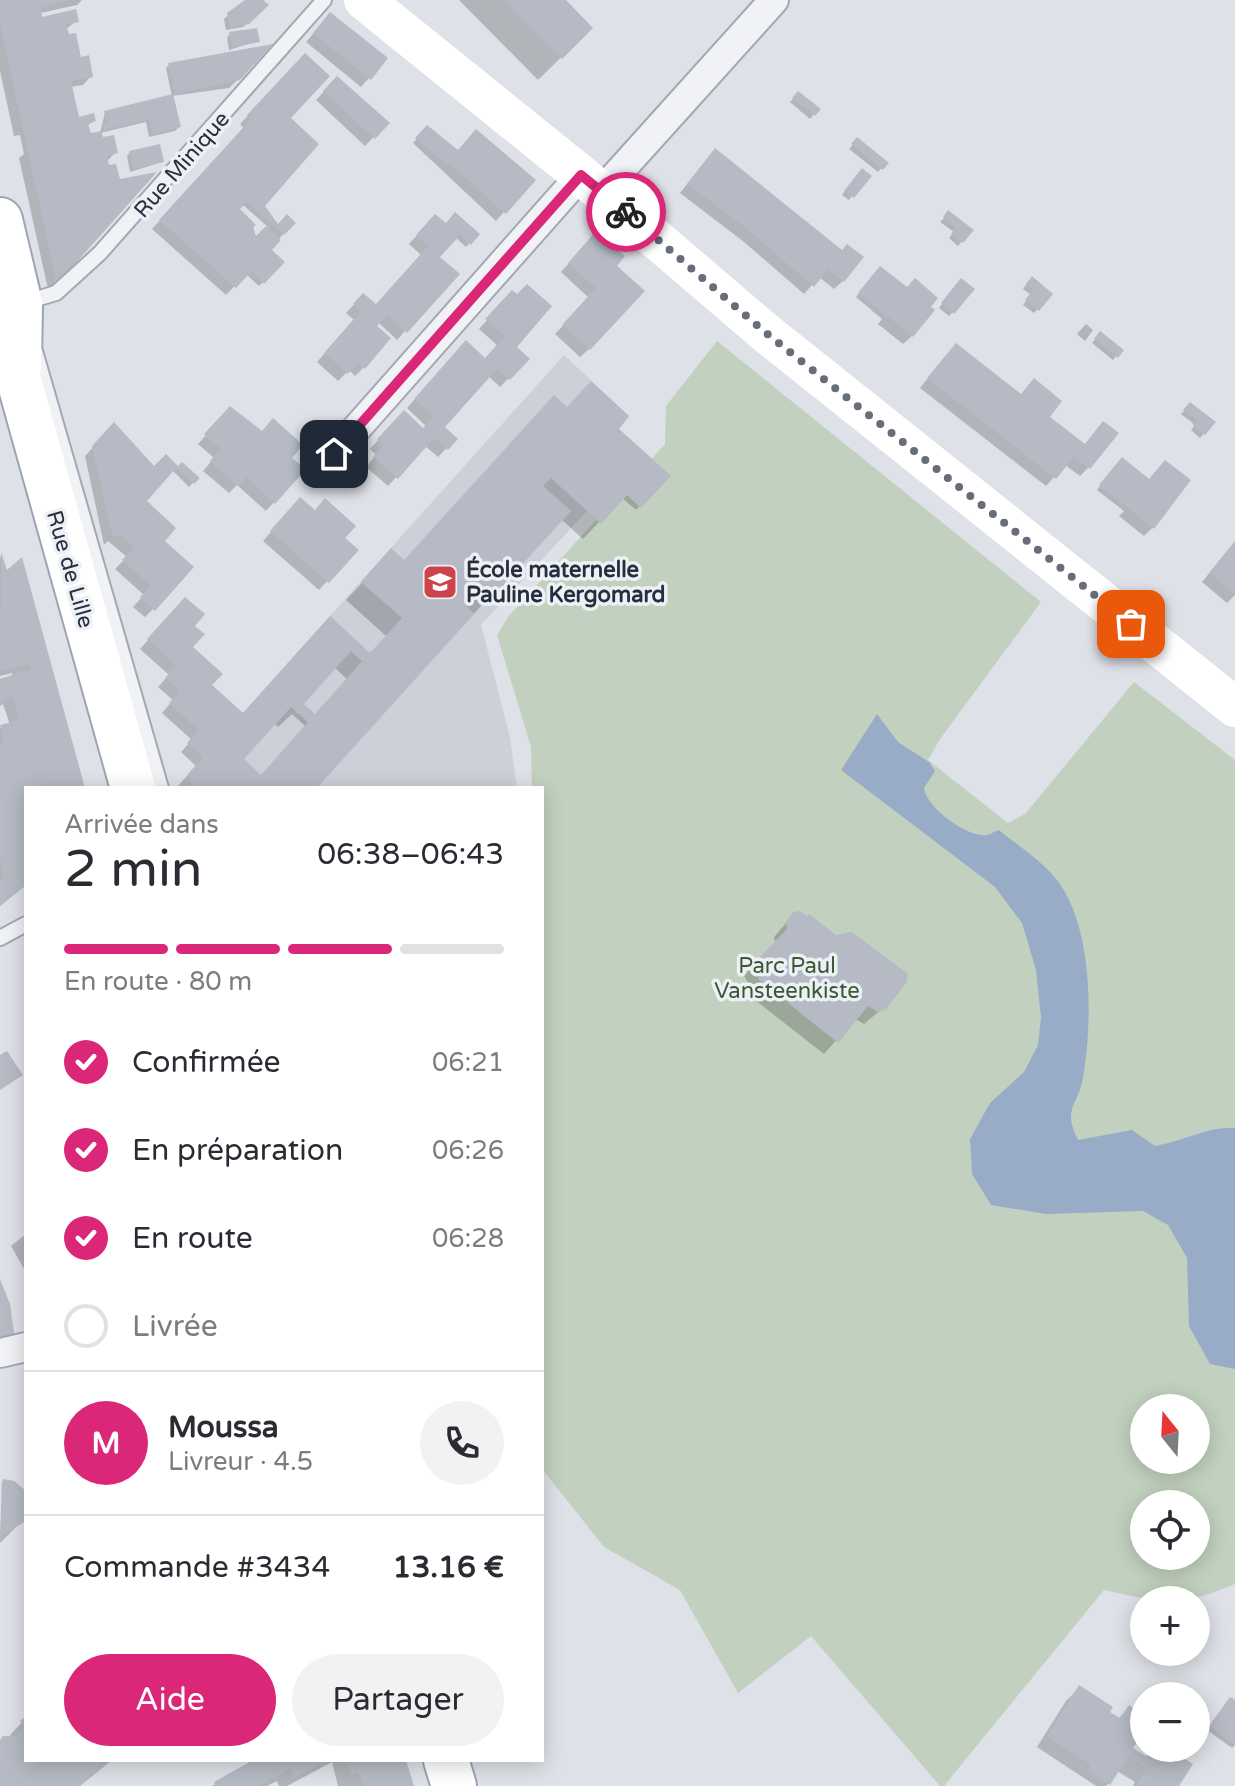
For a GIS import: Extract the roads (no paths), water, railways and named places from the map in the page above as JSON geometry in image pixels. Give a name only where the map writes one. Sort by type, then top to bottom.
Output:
[{"type":"main road","points":[[364,0],[591,183],[766,333],[1235,707]]},
{"type":"main road","name":"Rue de Lille","points":[[0,220],[10,318],[9,381],[134,778]]},
{"type":"main road","points":[[447,1762],[454,1786]]},
{"type":"street","points":[[334,454],[591,183],[774,0]]},
{"type":"street","points":[[0,1353],[24,1347]]},
{"type":"lane","name":"Rue Minique","points":[[10,318],[56,293],[100,253],[324,0]]},
{"type":"lane","points":[[10,318],[160,786]]},
{"type":"lane","points":[[0,938],[24,925]]},
{"type":"water","points":[[877,714],[898,742],[929,762],[935,771],[924,788],[926,796],[940,812],[969,832],[987,835],[999,830],[1045,867],[1065,892],[1083,942],[1089,1000],[1083,1078],[1071,1114],[1078,1140],[1132,1130],[1155,1146],[1215,1129],[1235,1128],[1235,1369],[1210,1364],[1189,1326],[1187,1258],[1168,1225],[1143,1211],[1046,1214],[991,1205],[972,1174],[970,1139],[990,1103],[1024,1072],[1038,1045],[1041,1017],[1036,970],[1022,923],[995,887],[841,770]]},
{"type":"place","name":"École maternelle Pauline Kergomard","points":[[440,582]]},
{"type":"park label","name":"Parc Paul Vansteenkiste","points":[[787,978]]}]
